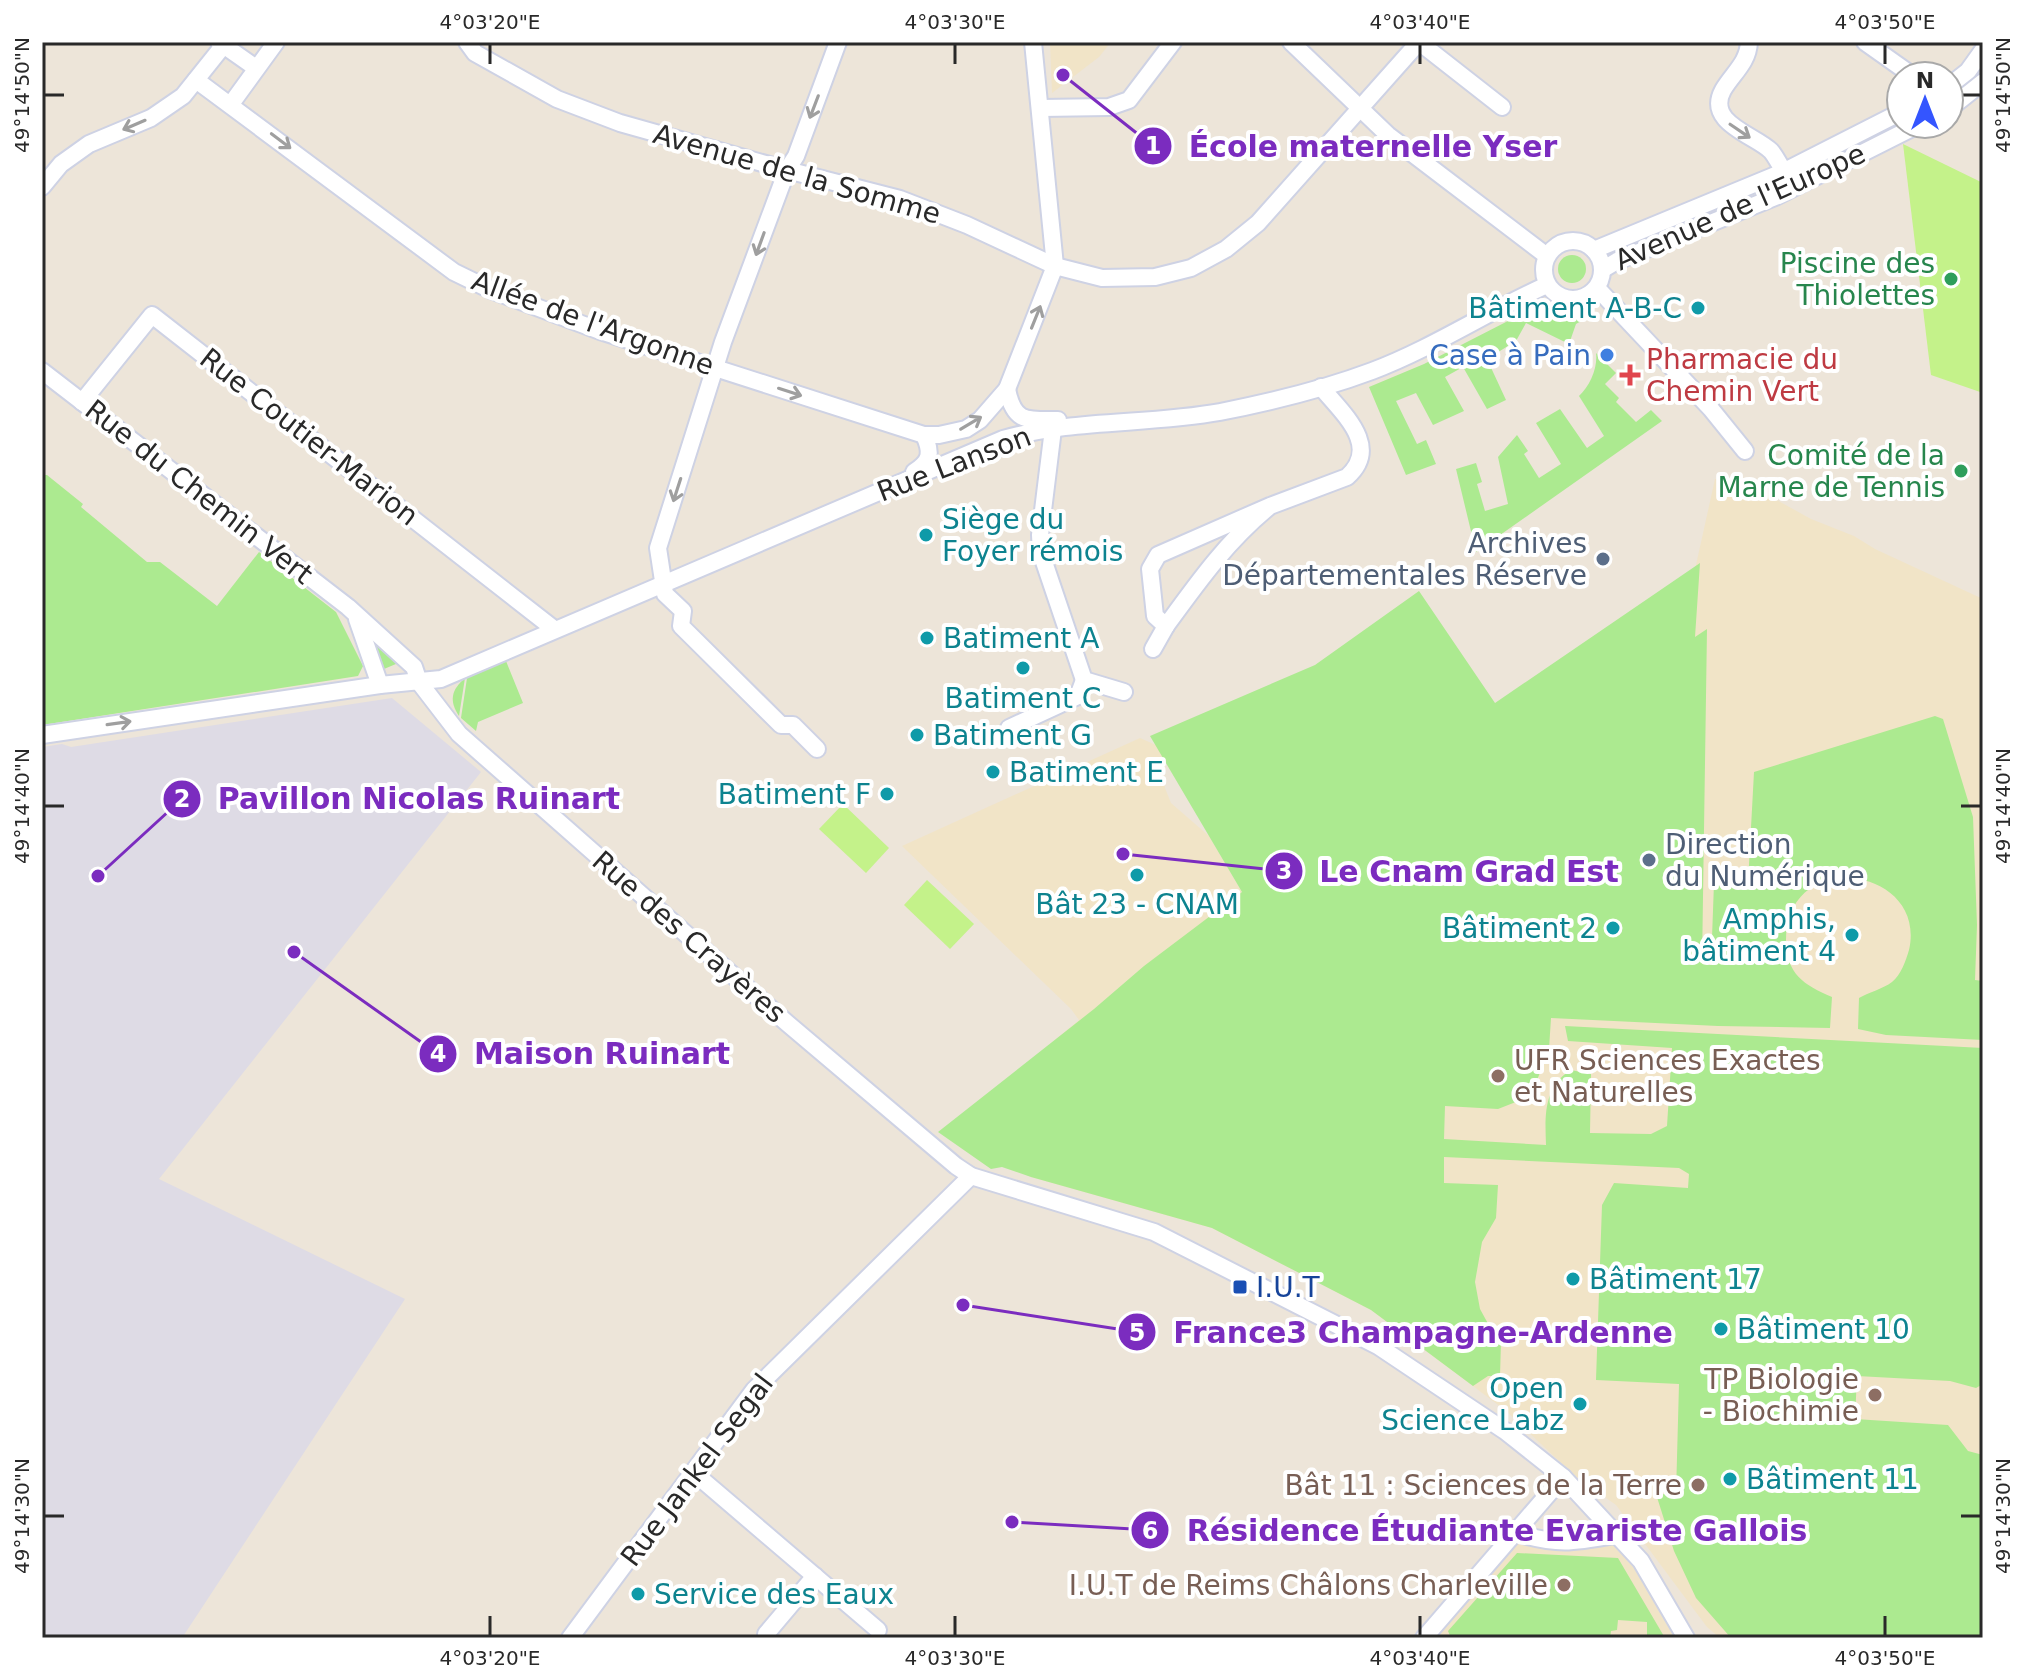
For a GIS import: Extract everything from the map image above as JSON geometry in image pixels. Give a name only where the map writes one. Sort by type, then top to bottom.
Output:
[{"type":"street","points":[[231,104],[276,42]]},
{"type":"street","name":"Avenue de la Somme","points":[[467,42],[475,53],[557,99],[620,123],[900,199],[967,225],[1055,266],[1102,278],[1155,277],[1191,268],[1226,249],[1258,223],[1419,42]]},
{"type":"street","points":[[817,749],[793,725],[781,725],[681,626],[683,611],[665,594],[658,548],[716,368],[787,170],[796,156],[838,42]]},
{"type":"street","points":[[1003,439],[1007,389],[1055,266],[1033,42]]},
{"type":"street","points":[[1041,108],[1109,107],[1129,100],[1173,42]]},
{"type":"street","points":[[1291,42],[1388,135],[1547,256]]},
{"type":"street","points":[[1419,42],[1502,107]]},
{"type":"street","points":[[1749,42],[1747,58],[1722,92],[1722,114],[1728,123],[1772,152],[1783,172],[1798,185]]},
{"type":"street","points":[[1865,42],[1890,60]]},
{"type":"street","points":[[42,187],[61,164],[89,144],[151,118],[183,96],[221,44],[256,68]]},
{"type":"street","points":[[1965,73],[1983,50]]},
{"type":"street","name":"Allée de l'Argonne","points":[[196,80],[454,272],[491,290],[600,331],[924,435]]},
{"type":"street","points":[[1965,96],[1983,82]]},
{"type":"street","name":"Avenue de l'Europe","points":[[1594,250],[1783,172],[1885,120]]},
{"type":"street","name":"Avenue de l'Europe","points":[[1602,270],[1798,185],[1888,140]]},
{"type":"street","points":[[1575,241],[1594,250],[1602,270],[1597,288],[1574,300],[1554,293],[1547,285],[1543,270],[1547,256],[1554,247],[1575,241]]},
{"type":"street","name":"Rue Lanson","points":[[419,682],[441,679],[1003,439],[1053,429],[1220,412],[1321,387],[1374,370],[1547,285]]},
{"type":"street","points":[[1597,288],[1711,409],[1745,451]]},
{"type":"street","name":"Rue Coutier-Marion","points":[[82,402],[152,315],[554,629]]},
{"type":"street","name":"Rue du Chemin Vert","points":[[42,371],[355,614],[414,667],[419,682]]},
{"type":"street","points":[[1166,626],[1155,616],[1150,569],[1158,555],[1270,506],[1347,477],[1358,468],[1361,457],[1359,435],[1321,387]]},
{"type":"street","points":[[1007,389],[1011,407],[1028,420],[1065,420],[1091,425]]},
{"type":"street","points":[[892,486],[925,465],[930,458],[924,435],[966,429],[980,420],[1007,389]]},
{"type":"street","points":[[1009,728],[1078,696],[1084,680],[1041,553],[1040,535],[1053,429]]},
{"type":"street","points":[[1153,649],[1217,556],[1241,530],[1270,506]]},
{"type":"street","points":[[355,614],[380,685]]},
{"type":"street","points":[[1084,680],[1124,692]]},
{"type":"street","points":[[42,735],[380,685],[419,682]]},
{"type":"street","name":"Rue des Crayères","points":[[419,682],[459,734],[527,795],[787,1023],[971,1176]]},
{"type":"street","points":[[971,1176],[1154,1232],[1378,1346],[1505,1431],[1563,1477],[1619,1534],[1647,1570],[1686,1638]]},
{"type":"street","name":"Rue Jankel Segal","points":[[570,1638],[754,1390],[971,1176]]},
{"type":"street","points":[[693,1472],[878,1630]]},
{"type":"street","points":[[1424,1638],[1563,1477]]},
{"type":"street","points":[[1516,1533],[1545,1541],[1574,1543],[1619,1534]]},
{"type":"street","points":[[766,1634],[815,1576]]},
{"type":"shaded area","points":[[1050,42],[1111,42],[1099,57],[1052,93]]},
{"type":"shaded area","name":"UFR Sciences Exactes et Naturelles","points":[[1715,479],[1746,483],[1811,519],[1854,536],[1875,549],[1983,599],[1983,1638],[1720,1638],[1707,1627],[1616,1505],[1574,1475],[1505,1410],[1371,1310],[1212,1228],[1031,1177],[945,1131],[1079,1020],[902,846],[1140,738],[1167,750],[1164,775],[1171,803],[1209,836],[1242,892],[1694,574]]},
{"type":"shaded area","points":[[392,698],[481,772],[159,1179],[405,1299],[182,1638],[42,1638],[42,747],[62,744],[71,747]]},
{"type":"shaded area","name":"I.U.T de Reims Châlons Charleville","points":[[1516,1533],[1545,1541],[1619,1534],[1686,1638],[1425,1638]]},
{"type":"green space","name":"Piscine des Thiolettes","points":[[1903,144],[1983,183],[1983,393],[1931,375]]},
{"type":"green space","points":[[1572,255],[1582,259],[1586,269],[1582,279],[1572,283],[1562,279],[1558,269],[1562,259]]},
{"type":"green space","points":[[1541,304],[1562,316],[1583,315],[1583,320],[1576,324],[1569,344],[1526,323],[1516,341],[1487,359],[1506,400],[1487,409],[1463,367],[1445,377],[1464,411],[1433,425],[1416,393],[1396,401],[1417,444],[1426,440],[1436,464],[1406,475],[1369,387],[1424,364]]},
{"type":"green space","points":[[1596,353],[1616,373],[1605,384],[1619,398],[1616,402],[1636,422],[1651,410],[1662,421],[1476,552],[1456,469],[1476,463],[1482,482],[1477,484],[1485,511],[1508,504],[1498,457],[1517,435],[1528,451],[1524,454],[1539,478],[1561,464],[1536,423],[1560,409],[1587,448],[1604,436],[1579,396],[1592,376]]},
{"type":"green space","points":[[42,475],[47,475],[83,504],[81,507],[147,562],[160,562],[217,606],[259,552],[336,612],[363,666],[358,676],[42,725]]},
{"type":"green space","name":"UFR Sciences Exactes et Naturelles","points":[[1700,563],[1695,637],[1707,629],[1702,964],[1711,965],[1714,883],[1748,883],[1754,772],[1935,716],[1943,719],[1973,817],[1977,925],[1975,980],[1983,981],[1983,1040],[1886,1035],[1858,1029],[1859,998],[1892,982],[1903,967],[1909,950],[1909,922],[1898,900],[1878,886],[1855,879],[1830,880],[1808,890],[1792,910],[1786,940],[1789,962],[1798,977],[1832,997],[1830,1028],[1551,1018],[1549,1049],[1531,1096],[1498,1109],[1445,1106],[1444,1139],[1546,1145],[1546,1113],[1551,1094],[1555,1085],[1571,1070],[1591,1074],[1590,1133],[1651,1134],[1667,1126],[1672,1048],[1568,1041],[1565,1026],[1983,1048],[1983,1384],[1976,1388],[1950,1381],[1857,1376],[1855,1419],[1948,1425],[1968,1451],[1983,1455],[1983,1638],[1731,1638],[1696,1598],[1674,1551],[1656,1494],[1676,1494],[1679,1384],[1596,1380],[1602,1205],[1614,1183],[1688,1188],[1689,1174],[1679,1168],[1444,1157],[1444,1183],[1498,1185],[1496,1218],[1482,1242],[1475,1282],[1480,1309],[1491,1329],[1492,1340],[1501,1341],[1500,1376],[1488,1376],[1473,1386],[1371,1310],[1212,1228],[1002,1167],[991,1169],[938,1132],[1144,966],[1242,892],[1150,736],[1315,665],[1419,591],[1495,703]]},
{"type":"green space","points":[[374,638],[403,661],[384,669],[371,641]]},
{"type":"green space","points":[[506,661],[523,703],[478,722],[476,731],[461,718],[467,678]]},
{"type":"green space","points":[[465,678],[459,716],[453,696]]},
{"type":"green space","points":[[843,804],[889,848],[866,873],[819,829]]},
{"type":"green space","points":[[927,880],[974,924],[950,949],[904,905]]},
{"type":"green space","name":"I.U.T de Reims Châlons Charleville","points":[[1517,1553],[1618,1558],[1665,1638],[1647,1638],[1647,1622],[1618,1620],[1617,1630],[1611,1631],[1610,1638],[1451,1638],[1448,1631]]},
{"type":"place","name":"École maternelle Yser","points":[[1063,75]]},
{"type":"place","name":"Piscine des Thiolettes","points":[[1951,279]]},
{"type":"place","name":"Bâtiment A-B-C","points":[[1698,308]]},
{"type":"place","name":"Case à Pain","points":[[1607,355]]},
{"type":"place","name":"Pharmacie du Chemin Vert","points":[[1630,375]]},
{"type":"place","name":"Comité de la Marne de Tennis","points":[[1961,471]]},
{"type":"place","name":"Siège du Foyer rémois","points":[[926,535]]},
{"type":"place","name":"Archives Départementales Réserve","points":[[1603,559]]},
{"type":"place","name":"Batiment A","points":[[927,638]]},
{"type":"place","name":"Batiment C","points":[[1023,668]]},
{"type":"place","name":"Batiment G","points":[[917,735]]},
{"type":"place","name":"Batiment E","points":[[993,772]]},
{"type":"place","name":"Batiment F","points":[[887,794]]},
{"type":"place","name":"Le Cnam Grad Est","points":[[1123,854]]},
{"type":"place","name":"Direction du Numérique","points":[[1649,860]]},
{"type":"place","name":"Bât 23 - CNAM","points":[[1137,875]]},
{"type":"place","name":"Pavillon Nicolas Ruinart","points":[[98,876]]},
{"type":"place","name":"Bâtiment 2","points":[[1613,928]]},
{"type":"place","name":"Amphis, bâtiment 4","points":[[1852,935]]},
{"type":"place","name":"Maison Ruinart","points":[[294,952]]},
{"type":"place","name":"UFR Sciences Exactes et Naturelles","points":[[1498,1076]]},
{"type":"place","name":"Bâtiment 17","points":[[1573,1279]]},
{"type":"place","name":"I.U.T","points":[[1240,1287]]},
{"type":"place","name":"France3 Champagne-Ardenne","points":[[963,1305]]},
{"type":"place","name":"Bâtiment 10","points":[[1721,1329]]},
{"type":"place","name":"TP Biologie - Biochimie","points":[[1875,1395]]},
{"type":"place","name":"Open Science Labz","points":[[1580,1404]]},
{"type":"place","name":"Bâtiment 11","points":[[1730,1479]]},
{"type":"place","name":"Bât 11 : Sciences de la Terre","points":[[1698,1485]]},
{"type":"place","name":"Résidence Étudiante Evariste Gallois","points":[[1012,1522]]},
{"type":"place","name":"I.U.T de Reims Châlons Charleville","points":[[1564,1585]]},
{"type":"place","name":"Service des Eaux","points":[[638,1594]]}]
